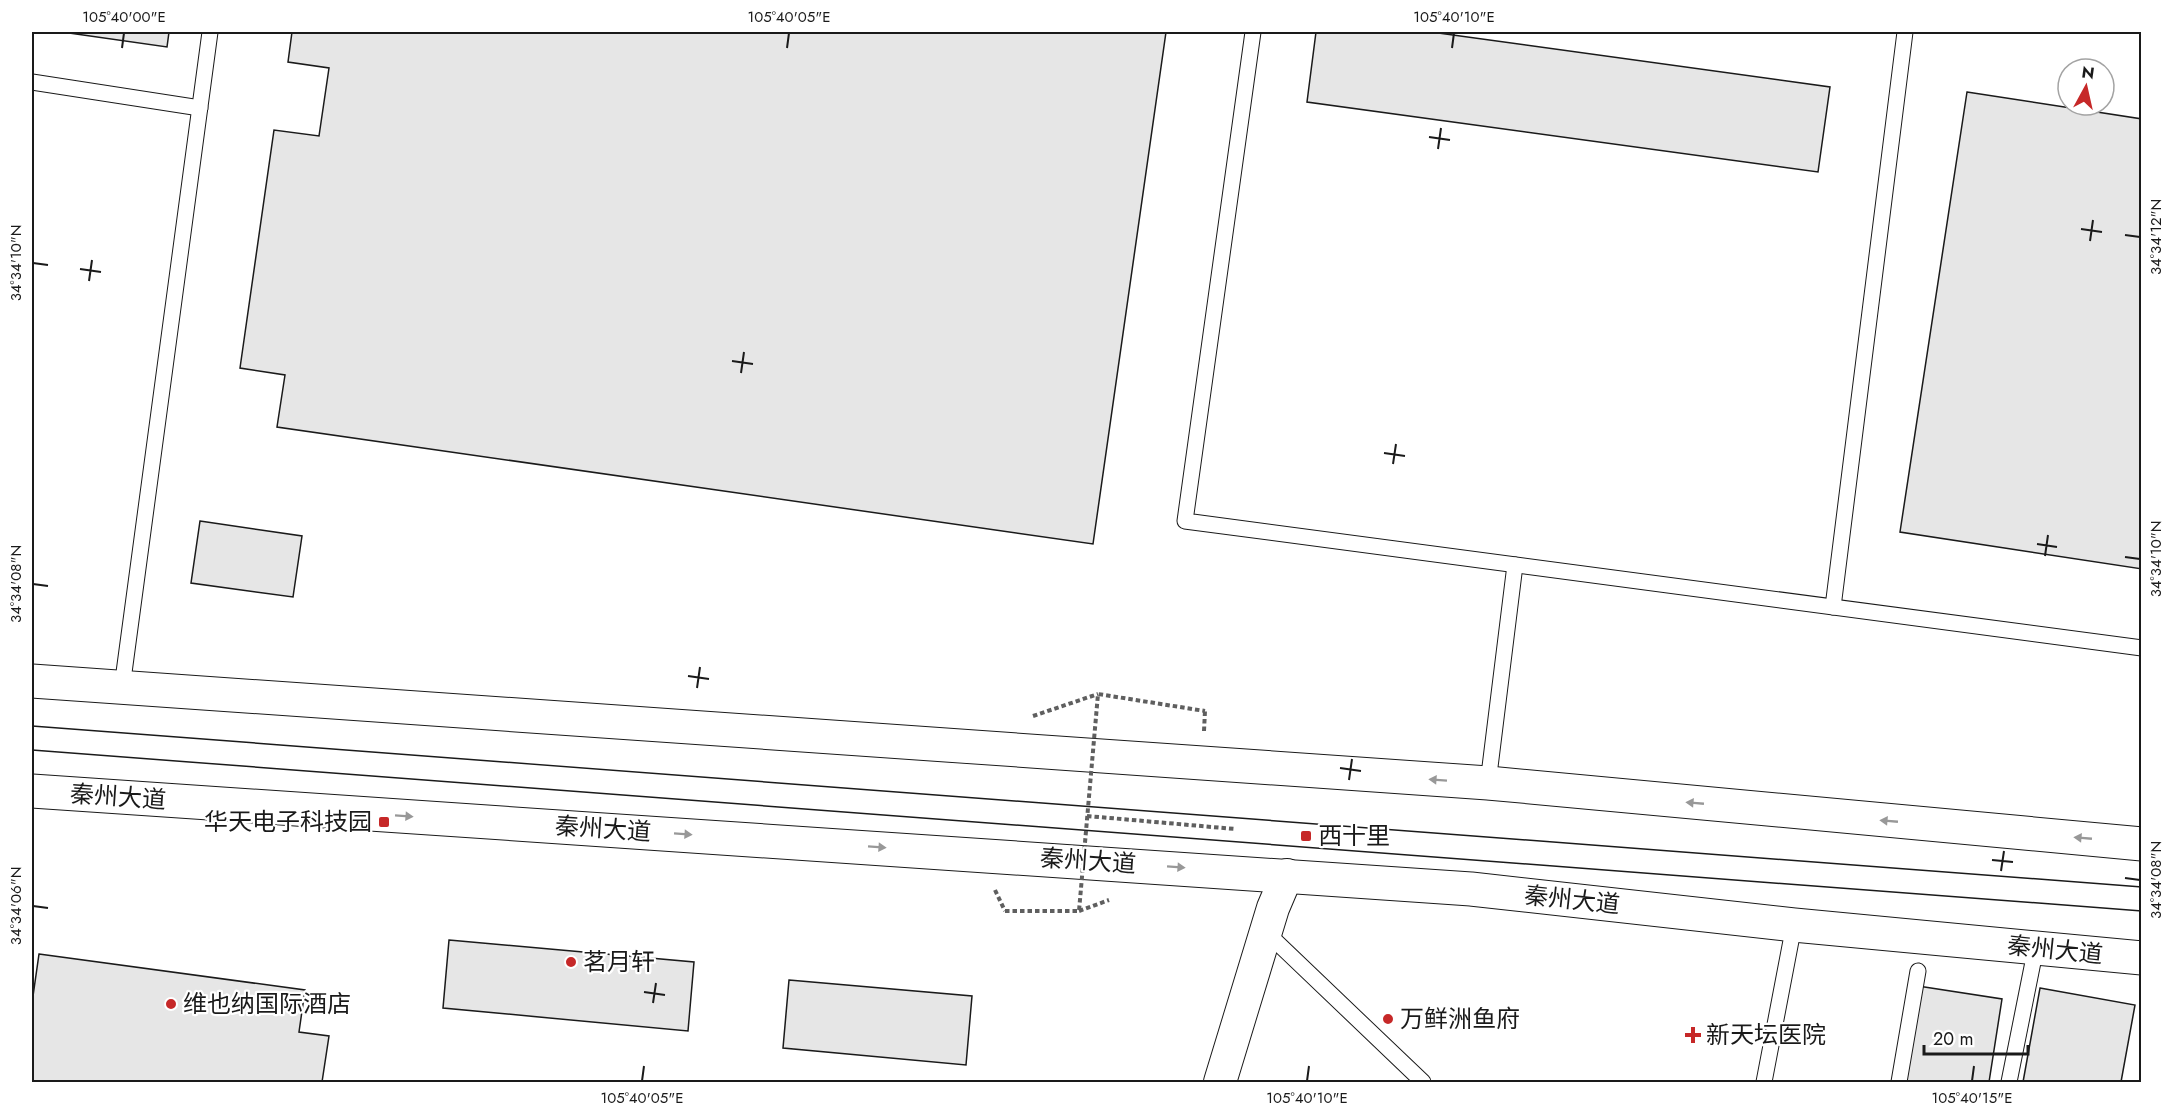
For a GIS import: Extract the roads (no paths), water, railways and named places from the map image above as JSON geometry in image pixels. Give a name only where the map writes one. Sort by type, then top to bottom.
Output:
[{"type":"highway","points":[[32,681],[1488,783],[2142,844]]},
{"type":"highway","name":"秦州大道","points":[[32,791],[1471,889],[1794,925],[2142,958]]},
{"type":"street","points":[[1220,1083],[1266,932],[1287,875]]},
{"type":"lane","points":[[124,687],[124,668],[210,32]]},
{"type":"lane","points":[[1253,32],[1185,521],[2142,648]]},
{"type":"lane","points":[[1833,607],[1905,32]]},
{"type":"lane","points":[[32,82],[200,108]]},
{"type":"lane","points":[[1488,783],[1515,565]]},
{"type":"lane","points":[[1764,1083],[1794,925]]},
{"type":"lane","points":[[1266,932],[1423,1083]]},
{"type":"lane","points":[[2009,1083],[2036,947]]},
{"type":"lane","points":[[1899,1083],[1918,971]]},
{"type":"tram line","points":[[32,726],[2142,887]]},
{"type":"tram line","points":[[32,750],[2142,911]]},
{"type":"place","name":"华天电子科技园","points":[[384,822]]},
{"type":"place","name":"西十里","points":[[1306,836]]},
{"type":"place","name":"茗月轩","points":[[571,962]]},
{"type":"place","name":"维也纳国际酒店","points":[[171,1004]]},
{"type":"place","name":"万鲜洲鱼府","points":[[1388,1019]]},
{"type":"place","name":"新天坛医院","points":[[1693,1035]]}]
